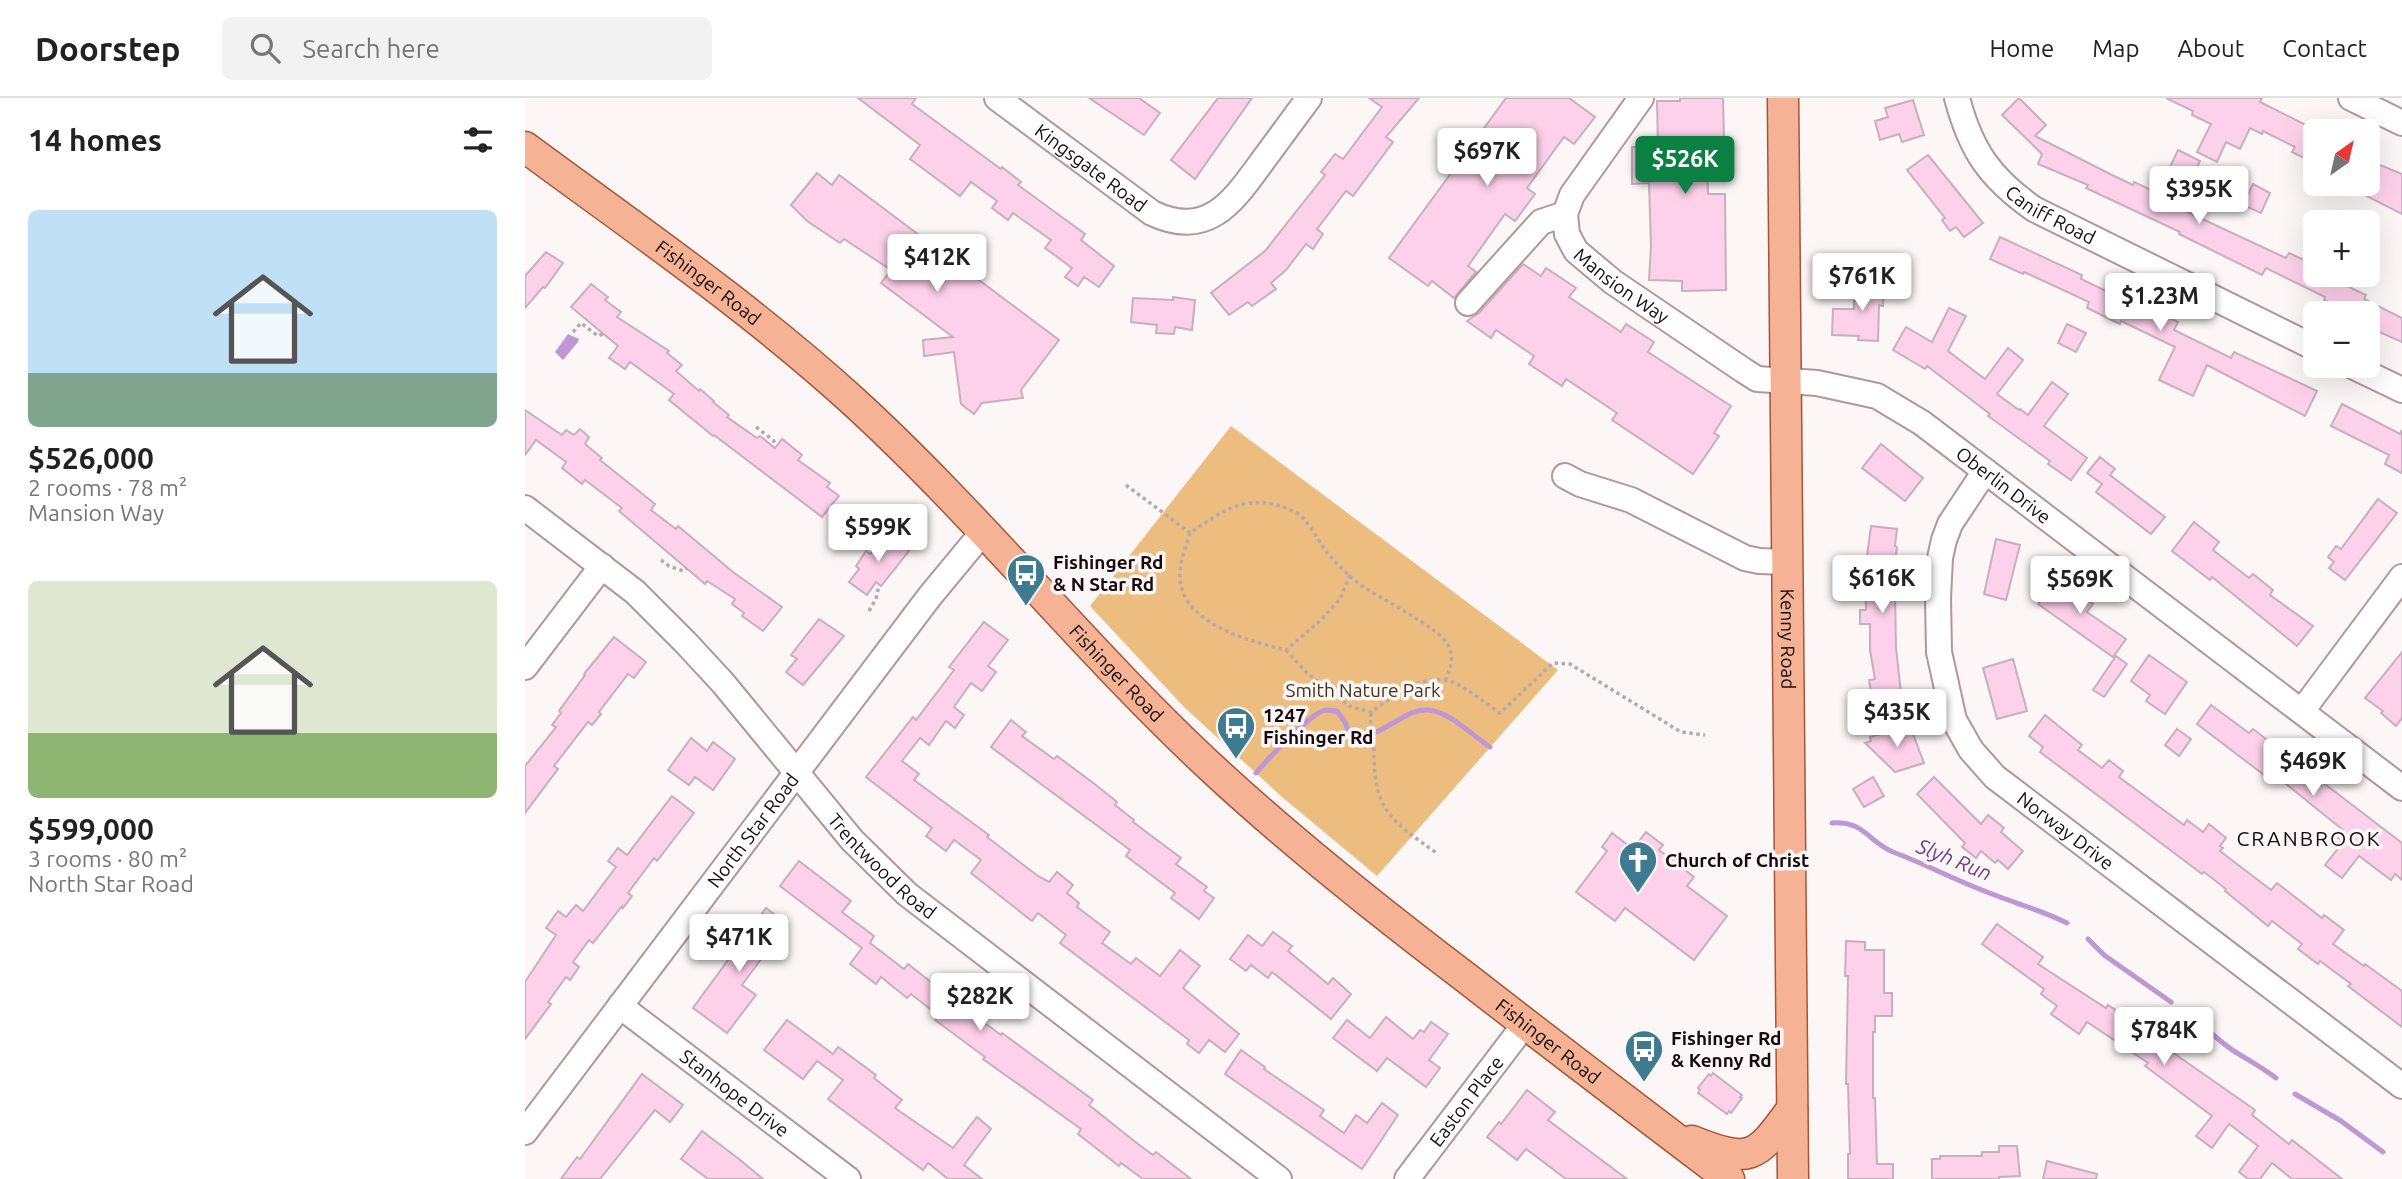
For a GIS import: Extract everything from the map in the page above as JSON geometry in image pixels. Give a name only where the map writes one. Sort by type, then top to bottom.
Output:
[{"type":"main road","name":"Kenny Road","points":[[1783,98],[1793,1179]]},
{"type":"main road","name":"Fishinger Road","points":[[525,146],[748,312],[853,401],[908,454],[1212,769],[1361,897],[1729,1179]]},
{"type":"main road","points":[[1661,1128],[1724,1154],[1739,1156],[1756,1151],[1764,1144],[1791,1109]]},
{"type":"street","name":"Kingsgate Road","points":[[997,98],[1152,213],[1164,219],[1193,222],[1217,214],[1236,197],[1309,98]]},
{"type":"street","points":[[1468,303],[1541,222],[1565,214],[1572,195],[1641,98]]},
{"type":"street","name":"Caniff Road","points":[[1957,98],[1965,127],[1982,161],[1996,179],[2034,209],[2303,342]]},
{"type":"street","points":[[2351,98],[2402,123]]},
{"type":"street","name":"Mansion Way","points":[[1565,214],[1567,234],[1576,251],[1613,282],[1757,379],[1786,382]]},
{"type":"street","points":[[2377,378],[2402,390]]},
{"type":"street","name":"Oberlin Drive","points":[[1786,382],[1817,383],[1877,396],[1921,423],[2402,788]]},
{"type":"street","name":"Norway Drive","points":[[1985,471],[1949,524],[1940,558],[1939,652],[1954,720],[1971,750],[1995,777],[2402,1086]]},
{"type":"street","points":[[1565,476],[1580,484],[1630,500],[1745,558],[1787,562]]},
{"type":"street","name":"Trentwood Road","points":[[525,508],[635,592],[686,643],[723,683],[852,840],[925,909],[1279,1179]]},
{"type":"street","name":"North Star Road","points":[[525,1132],[930,596],[983,532]]},
{"type":"street","points":[[525,667],[602,566]]},
{"type":"street","points":[[2302,711],[2402,577]]},
{"type":"street","name":"Stanhope Drive","points":[[621,1006],[848,1179]]},
{"type":"street","name":"Easton Place","points":[[1407,1179],[1525,1024]]},
{"type":"path","points":[[573,332],[581,324],[598,336],[603,334]]},
{"type":"path","points":[[756,427],[777,446]]},
{"type":"path","points":[[1126,485],[1190,533]]},
{"type":"path","points":[[1445,681],[1451,666],[1449,646],[1438,634],[1358,583],[1328,555],[1315,534],[1295,512],[1243,502],[1220,513],[1190,533],[1179,571],[1182,589],[1193,608],[1231,635],[1286,650],[1306,672],[1349,706],[1371,712],[1415,685],[1433,679],[1453,683],[1500,713],[1553,663],[1570,664],[1681,732],[1705,735]]},
{"type":"path","points":[[661,560],[683,571],[687,568]]},
{"type":"path","points":[[1286,650],[1320,621],[1340,599],[1350,575]]},
{"type":"path","points":[[869,611],[880,585]]},
{"type":"path","points":[[1371,712],[1369,726],[1374,749],[1372,762],[1379,797],[1389,816],[1438,854]]},
{"type":"green space","name":"Smith Nature Park","points":[[1231,426],[1558,670],[1377,876],[1282,797],[1183,706],[1090,606]]},
{"type":"shaded area","points":[[568,334],[579,339],[563,360],[555,352]]},
{"type":"building","points":[[858,98],[916,98],[912,104],[1001,169],[1002,167],[1021,182],[1018,185],[1085,234],[1081,240],[1114,266],[1099,287],[1084,277],[1078,286],[1065,277],[1072,268],[1045,248],[1051,240],[1013,213],[1008,220],[992,208],[997,201],[971,182],[960,196],[910,159],[920,145]]},
{"type":"building","points":[[1089,98],[1139,98],[1160,113],[1144,135]]},
{"type":"building","points":[[1218,98],[1252,98],[1195,179],[1171,160]]},
{"type":"building","points":[[1369,98],[1419,98],[1386,137],[1393,142],[1353,196],[1346,191],[1317,229],[1323,234],[1313,249],[1306,244],[1286,270],[1271,283],[1276,289],[1252,306],[1248,302],[1229,315],[1211,293],[1265,251],[1325,175],[1321,172],[1335,154],[1343,159],[1382,107]]},
{"type":"building","points":[[1506,98],[1569,98],[1595,117],[1574,144],[1564,137],[1527,188],[1535,194],[1515,221],[1505,214],[1468,266],[1476,272],[1454,298],[1432,281],[1428,286],[1389,258]]},
{"type":"building","points":[[1680,98],[1723,98],[1724,140],[1707,140],[1708,194],[1725,194],[1726,290],[1682,291],[1682,281],[1649,280],[1649,183],[1632,184],[1632,147],[1658,147],[1657,101],[1680,101]]},
{"type":"building","points":[[2019,98],[2046,125],[2035,136],[2133,185],[2134,182],[2170,199],[2168,203],[2286,258],[2289,253],[2303,259],[2303,286],[2266,268],[2262,275],[2179,234],[2180,232],[2086,188],[2088,185],[2038,164],[2042,154],[2002,115]]},
{"type":"building","points":[[2166,98],[2262,98],[2260,102],[2303,124],[2303,158],[2292,152],[2295,147],[2263,131],[2262,134],[2250,128],[2240,149],[2226,142],[2217,162],[2197,152],[2211,124],[2192,115],[2193,111]]},
{"type":"building","points":[[1913,100],[1924,135],[1902,142],[1899,134],[1880,140],[1875,121],[1888,117],[1885,108]]},
{"type":"building","points":[[2178,150],[2200,161],[2191,180],[2169,169]]},
{"type":"building","points":[[1928,155],[1983,223],[1964,237],[1956,227],[1950,231],[1942,220],[1945,218],[1907,170]]},
{"type":"building","points":[[2380,165],[2402,174],[2402,214],[2367,196],[2380,196]]},
{"type":"building","points":[[817,173],[832,185],[839,175],[1059,340],[1021,390],[1023,398],[982,403],[974,414],[961,404],[954,352],[924,356],[923,340],[953,337],[881,283],[891,270],[844,239],[840,243],[807,221],[791,205]]},
{"type":"building","points":[[2253,184],[2270,193],[2261,213],[2243,205]]},
{"type":"building","points":[[2000,237],[2082,275],[2081,279],[2143,309],[2145,306],[2178,322],[2174,330],[2231,358],[2234,352],[2317,391],[2305,416],[2207,365],[2193,396],[2159,380],[2175,347],[2087,308],[2089,302],[1990,259]]},
{"type":"building","points":[[546,252],[563,263],[545,288],[543,287],[525,308],[525,276]]},
{"type":"building","points":[[1523,264],[1541,276],[1546,268],[1576,288],[1569,297],[1621,332],[1626,324],[1654,342],[1648,352],[1731,406],[1714,433],[1719,436],[1693,474],[1612,420],[1617,413],[1566,379],[1562,386],[1529,364],[1534,356],[1496,330],[1491,338],[1467,321],[1479,313]]},
{"type":"building","points":[[1863,277],[1884,278],[1883,306],[1879,305],[1878,341],[1858,340],[1859,336],[1832,335],[1833,309],[1854,309],[1854,301],[1862,301]]},
{"type":"building","points":[[591,284],[608,297],[605,300],[621,312],[617,317],[669,351],[667,353],[682,365],[676,371],[714,401],[729,415],[727,417],[775,448],[782,439],[802,455],[798,460],[830,483],[827,487],[839,496],[822,517],[669,400],[674,394],[630,362],[625,369],[609,358],[618,346],[571,307]]},
{"type":"building","points":[[2305,287],[2349,287],[2366,295],[2364,299],[2368,301],[2326,301],[2325,297]]},
{"type":"building","points":[[1173,297],[1195,300],[1192,330],[1175,327],[1174,334],[1156,333],[1157,325],[1131,322],[1133,298],[1173,300]]},
{"type":"building","points":[[2380,307],[2402,318],[2402,342],[2380,332]]},
{"type":"building","points":[[1949,308],[1966,316],[1948,351],[1985,379],[2008,348],[2023,360],[1997,394],[2019,410],[2028,415],[2052,382],[2068,394],[2044,426],[2087,458],[2071,480],[1927,366],[1925,369],[1893,350],[1906,327],[1932,342]]},
{"type":"building","points":[[2067,324],[2086,333],[2076,352],[2058,343]]},
{"type":"building","points":[[2342,404],[2400,434],[2402,430],[2402,473],[2385,464],[2389,455],[2331,426]]},
{"type":"building","points":[[525,410],[562,435],[566,430],[574,435],[580,429],[589,437],[585,444],[602,458],[600,460],[655,504],[651,510],[676,529],[678,526],[733,572],[782,607],[763,631],[742,616],[744,613],[732,604],[735,599],[707,581],[705,584],[619,511],[622,508],[585,480],[582,484],[562,468],[566,462],[536,440],[525,455]]},
{"type":"building","points":[[1881,444],[1923,478],[1905,501],[1862,468]]},
{"type":"building","points":[[2100,457],[2115,469],[2110,475],[2165,517],[2151,534],[2096,492],[2102,484],[2087,473]]},
{"type":"building","points":[[2378,499],[2397,513],[2345,580],[2329,568],[2334,562],[2328,557],[2336,546],[2341,549]]},
{"type":"building","points":[[2194,522],[2219,542],[2213,550],[2249,578],[2253,574],[2273,590],[2270,595],[2313,626],[2297,646],[2212,577],[2210,580],[2172,551]]},
{"type":"building","points":[[1871,526],[1897,529],[1891,592],[1895,592],[1896,648],[1902,702],[1879,706],[1878,696],[1872,697],[1869,680],[1875,679],[1870,650],[1870,624],[1860,624],[1860,610],[1866,610],[1865,571]]},
{"type":"building","points":[[885,534],[909,551],[881,586],[876,582],[867,595],[849,582],[859,569],[856,566],[866,551],[870,554]]},
{"type":"building","points":[[1996,539],[2020,545],[2006,600],[1984,594]]},
{"type":"building","points":[[2058,578],[2069,586],[2071,584],[2093,604],[2087,612],[2126,639],[2113,657],[2038,604]]},
{"type":"building","points":[[819,619],[844,636],[803,685],[786,672],[797,659],[791,655]]},
{"type":"building","points":[[984,622],[1008,640],[988,666],[996,672],[982,691],[971,683],[954,707],[964,715],[955,728],[946,721],[929,745],[920,738],[902,761],[919,774],[914,780],[989,835],[987,837],[1038,876],[1049,882],[1057,872],[1073,885],[1067,893],[1079,903],[1077,907],[1110,932],[1102,943],[1131,964],[1136,958],[1160,976],[1180,950],[1200,966],[1183,988],[1239,1034],[1225,1052],[1209,1040],[1199,1053],[1187,1044],[1189,1040],[1060,943],[1066,935],[1038,913],[1032,921],[971,873],[981,860],[954,840],[946,851],[926,836],[932,828],[866,777],[913,717],[916,720],[954,670],[949,667]]},
{"type":"building","points":[[614,637],[646,662],[634,678],[628,674],[592,725],[588,722],[554,766],[558,769],[525,813],[525,766],[556,727],[552,725],[561,713],[559,711],[584,674]]},
{"type":"building","points":[[2402,652],[2402,718],[2396,726],[2381,713],[2383,711],[2365,698]]},
{"type":"building","points":[[2149,655],[2187,682],[2165,714],[2146,701],[2150,695],[2131,681]]},
{"type":"building","points":[[2116,656],[2127,664],[2104,697],[2093,690]]},
{"type":"building","points":[[2013,659],[2027,711],[1997,719],[1983,668]]},
{"type":"building","points":[[2211,705],[2249,733],[2253,729],[2402,843],[2402,880],[2395,874],[2391,880],[2359,856],[2342,878],[2325,865],[2343,842],[2338,838],[2343,830],[2276,776],[2272,781],[2197,724]]},
{"type":"building","points":[[2045,715],[2082,745],[2078,750],[2102,768],[2109,760],[2123,771],[2119,777],[2184,825],[2187,820],[2203,832],[2209,824],[2226,838],[2220,851],[2271,890],[2277,883],[2322,918],[2324,915],[2344,930],[2333,944],[2402,991],[2402,1027],[2348,986],[2351,984],[2320,961],[2318,964],[2298,949],[2302,944],[2272,921],[2268,926],[2204,872],[2202,874],[2040,752],[2043,747],[2029,736]]},
{"type":"building","points":[[1011,720],[1026,732],[1022,736],[1054,759],[1057,756],[1096,785],[1117,802],[1115,805],[1134,820],[1133,822],[1181,858],[1176,864],[1207,887],[1204,891],[1214,898],[1199,919],[1171,898],[1175,893],[1126,856],[1130,850],[991,747]]},
{"type":"building","points":[[1910,726],[1924,763],[1895,772],[1865,743],[1871,741],[1870,737]]},
{"type":"building","points":[[2177,729],[2191,739],[2179,756],[2165,745]]},
{"type":"building","points":[[691,738],[707,751],[713,742],[735,759],[713,790],[695,777],[689,785],[668,770]]},
{"type":"building","points":[[1873,777],[1884,796],[1864,807],[1853,789]]},
{"type":"building","points":[[1934,777],[1981,824],[1988,815],[2004,828],[2001,832],[2023,851],[2008,869],[1998,860],[1995,863],[1981,851],[1976,858],[1962,847],[1965,843],[1917,794]]},
{"type":"building","points":[[672,796],[694,813],[657,861],[654,858],[628,893],[632,896],[623,908],[622,906],[593,943],[589,940],[573,962],[579,967],[570,980],[566,977],[548,1002],[551,1004],[525,1039],[525,982],[556,935],[546,928],[558,911],[566,917],[576,905],[583,911],[616,867],[608,861],[618,848],[627,855]]},
{"type":"building","name":"Church of Christ","points":[[1646,832],[1663,845],[1659,850],[1694,877],[1687,886],[1727,916],[1694,960],[1625,908],[1615,921],[1576,892],[1607,851],[1602,847],[1612,833],[1633,849]]},
{"type":"building","points":[[799,861],[851,901],[842,912],[874,936],[870,943],[904,969],[908,964],[960,1005],[963,1002],[980,1015],[978,1018],[1093,1100],[1089,1105],[1138,1144],[1153,1155],[1156,1152],[1191,1179],[1143,1179],[1121,1163],[1119,1166],[1078,1134],[1081,1129],[983,1059],[985,1057],[935,1020],[939,1016],[911,994],[907,998],[881,977],[876,984],[850,964],[862,948],[780,886]]},
{"type":"building","points":[[766,908],[787,924],[742,985],[756,995],[727,1033],[693,1008]]},
{"type":"building","points":[[1997,924],[2043,957],[2038,964],[2106,1008],[2108,1005],[2126,1017],[2125,1019],[2255,1110],[2252,1115],[2289,1144],[2292,1140],[2342,1179],[2292,1179],[2272,1163],[2260,1179],[2248,1179],[2239,1172],[2258,1146],[2229,1124],[2212,1148],[2196,1136],[2212,1116],[2145,1066],[2148,1063],[2087,1022],[2079,1034],[2051,1014],[2057,1006],[2041,994],[2044,989],[1982,944]]},
{"type":"building","points":[[1273,932],[1292,946],[1288,951],[1328,984],[1333,978],[1351,994],[1331,1019],[1272,972],[1268,978],[1251,965],[1246,971],[1230,959],[1248,935],[1262,946]]},
{"type":"building","points":[[1846,941],[1865,942],[1865,950],[1884,950],[1884,993],[1892,993],[1892,1016],[1875,1016],[1873,1098],[1877,1164],[1893,1164],[1893,1179],[1848,1179],[1850,1154],[1846,1084]]},
{"type":"building","points":[[1386,1017],[1413,1039],[1420,1030],[1424,1032],[1431,1022],[1448,1034],[1429,1060],[1440,1068],[1426,1087],[1387,1058],[1377,1071],[1333,1038],[1347,1020],[1370,1038]]},
{"type":"building","points":[[787,1020],[833,1054],[838,1047],[876,1075],[874,1078],[902,1100],[895,1108],[953,1148],[977,1117],[991,1129],[964,1165],[982,1179],[948,1179],[928,1163],[923,1170],[828,1099],[843,1080],[817,1061],[803,1079],[764,1050]]},
{"type":"building","points":[[1241,1050],[1324,1110],[1320,1116],[1344,1133],[1356,1115],[1367,1123],[1382,1103],[1398,1115],[1362,1169],[1225,1074]]},
{"type":"building","points":[[1713,1073],[1742,1095],[1731,1113],[1729,1111],[1727,1114],[1698,1093],[1698,1088],[1709,1074],[1711,1076]]},
{"type":"building","points":[[642,1074],[683,1105],[670,1122],[655,1110],[600,1179],[561,1179],[577,1157],[580,1159]]},
{"type":"building","points":[[1527,1090],[1555,1112],[1548,1120],[1627,1179],[1566,1179],[1526,1149],[1517,1160],[1487,1137],[1499,1122],[1501,1124]]},
{"type":"building","points":[[702,1131],[763,1179],[708,1179],[681,1159]]},
{"type":"building","points":[[1999,1146],[2017,1146],[2020,1176],[1999,1179],[1932,1179],[1932,1159],[1940,1159],[1940,1156],[1982,1156],[1982,1152],[1999,1152]]},
{"type":"building","points":[[2047,1161],[2097,1174],[2096,1179],[2043,1179]]},
{"type":"waterway","name":"Slyh Run","points":[[1256,773],[1300,727],[1326,710],[1337,711],[1350,735],[1362,736],[1382,729],[1409,714],[1428,710],[1453,719],[1490,747]]},
{"type":"waterway","name":"Slyh Run","points":[[1832,823],[1852,825],[1884,848],[2067,923]]},
{"type":"waterway","name":"Slyh Run","points":[[2088,939],[2104,955],[2171,1002]]},
{"type":"waterway","points":[[2191,1018],[2231,1049],[2276,1078]]},
{"type":"waterway","name":"Slyh Run","points":[[2295,1094],[2341,1121],[2383,1152]]},
{"type":"place","name":"Fishinger Rd & N Star Rd","points":[[1026,607]]},
{"type":"place","name":"1247 Fishinger Rd","points":[[1236,760]]},
{"type":"place","name":"Church of Christ","points":[[1638,894]]},
{"type":"place","name":"Fishinger Rd & Kenny Rd","points":[[1644,1083]]},
{"type":"district","name":"CRANBROOK","points":[[2309,839]]}]
